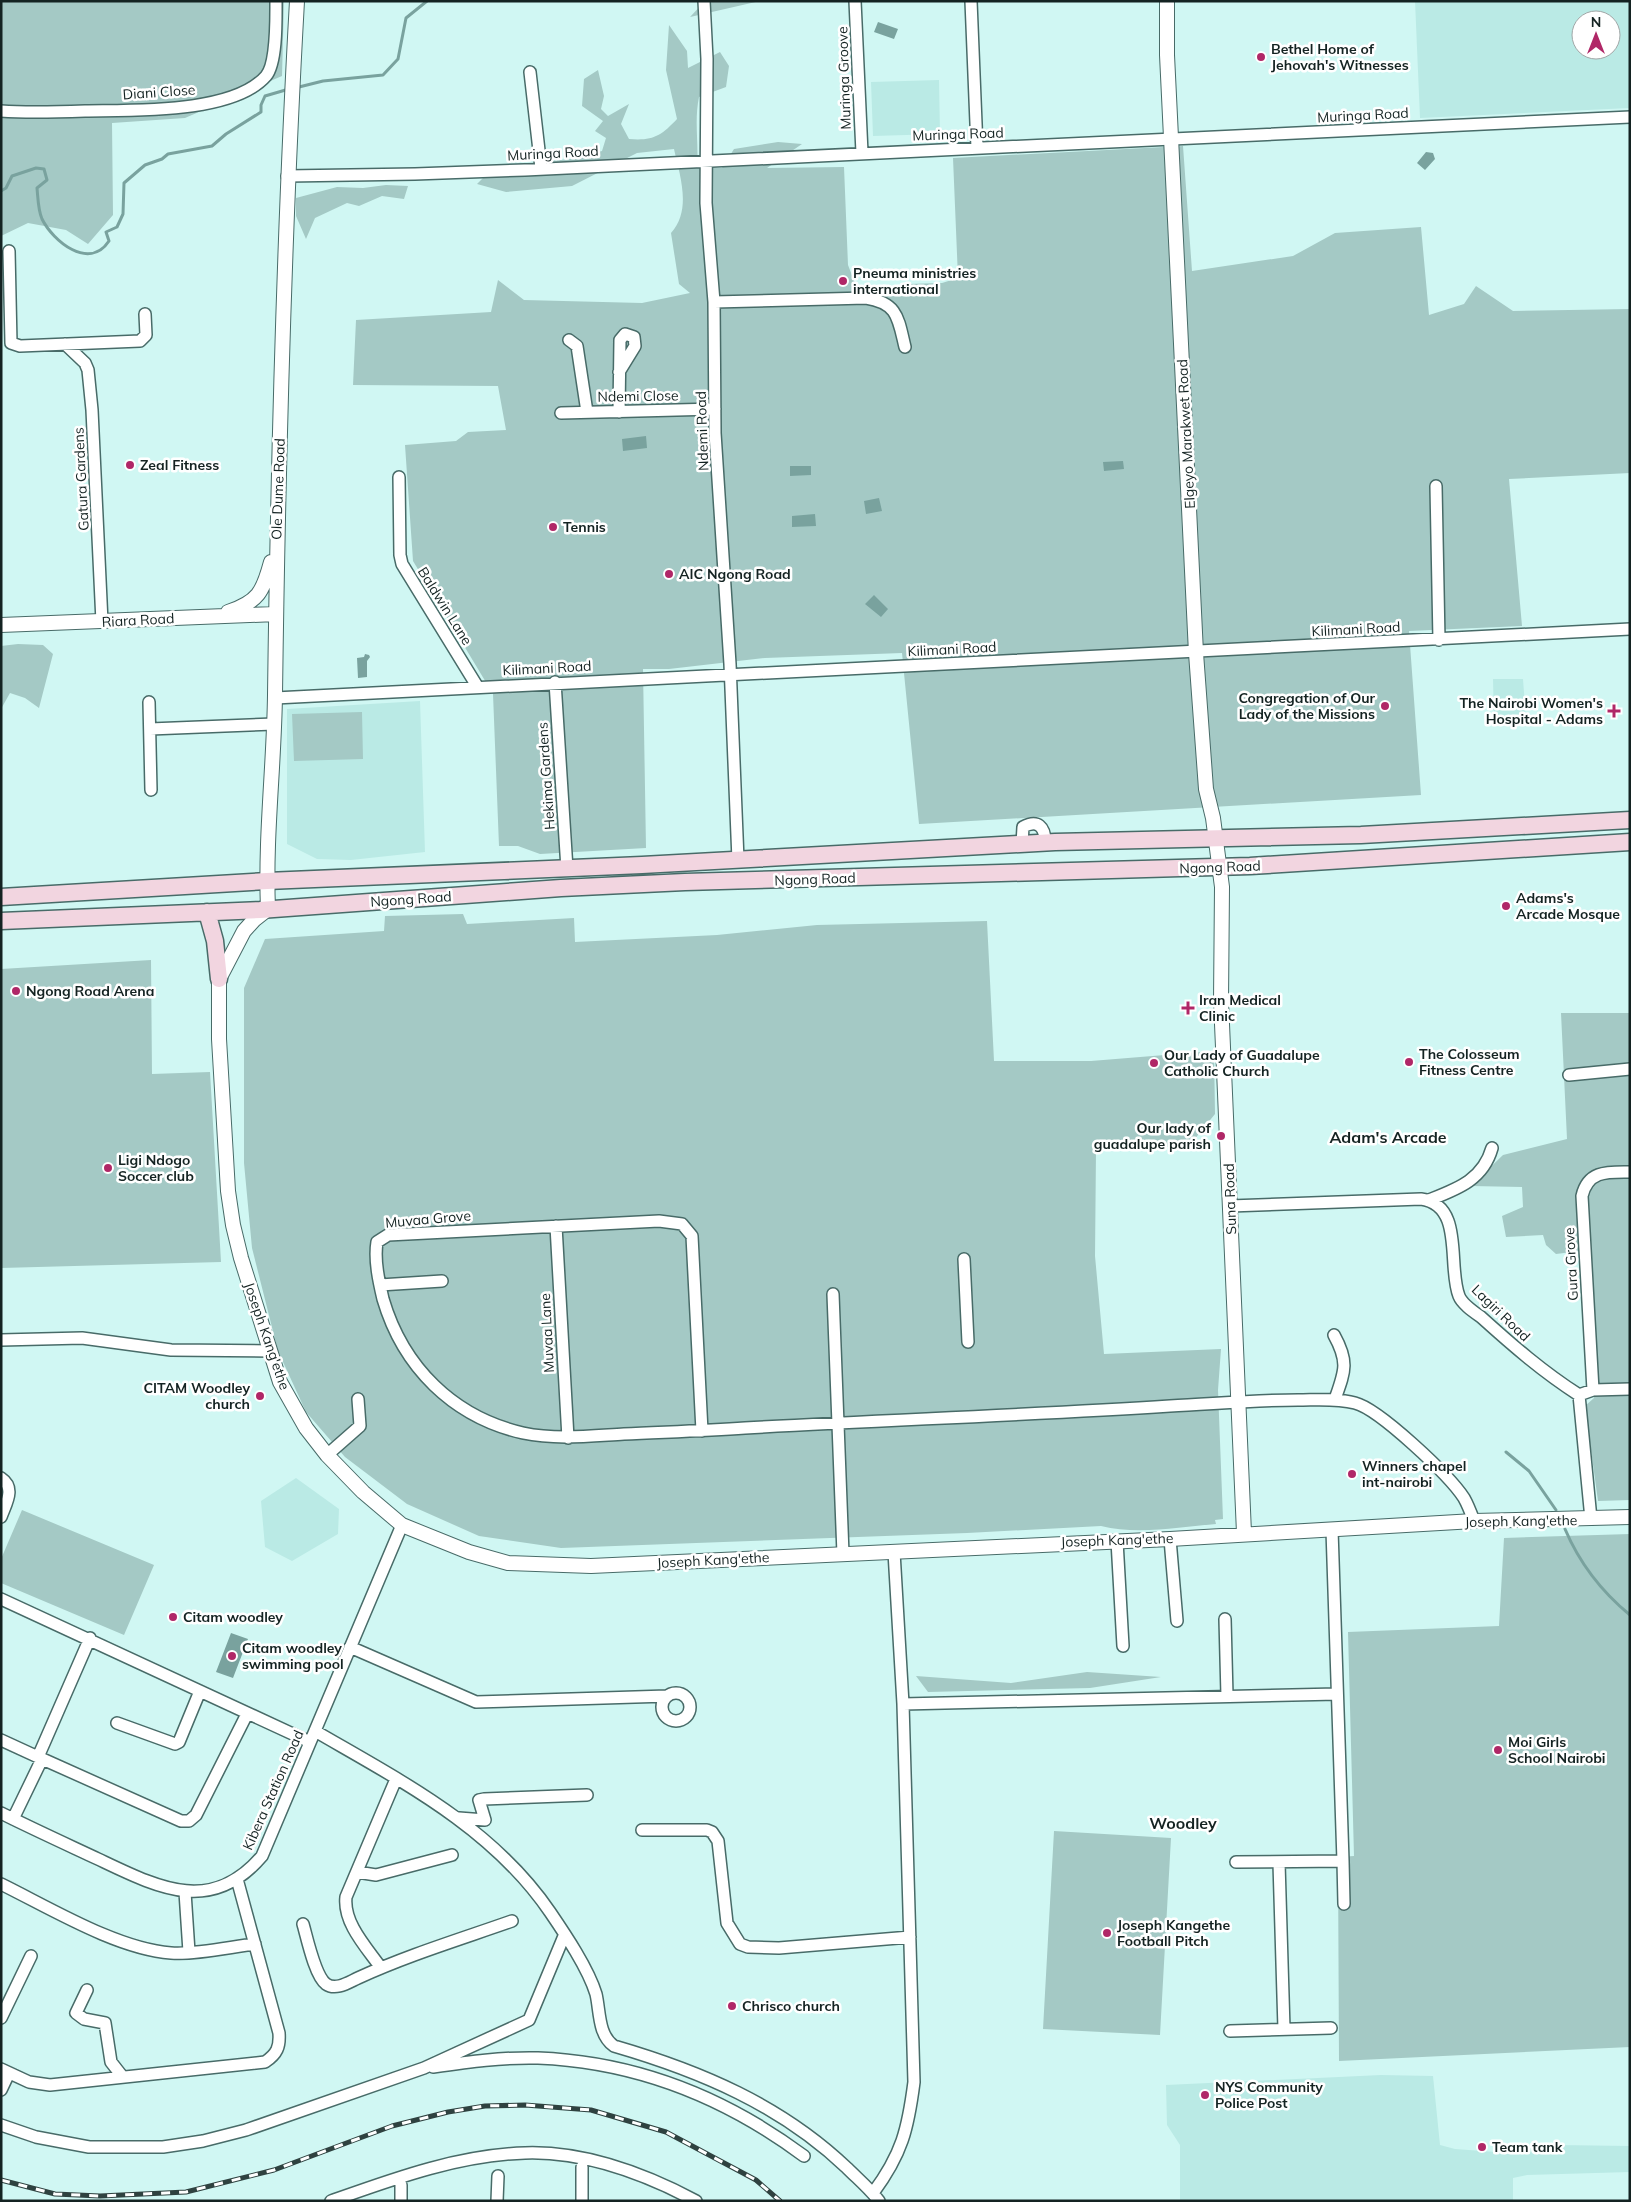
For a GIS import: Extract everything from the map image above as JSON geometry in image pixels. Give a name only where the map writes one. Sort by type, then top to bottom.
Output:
[{"type":"main road","name":"Ngong Road","points":[[1,897],[267,881],[567,869],[1045,842],[1216,840],[1361,835],[1630,820]]},
{"type":"main road","name":"Ngong Road","points":[[1,921],[268,909],[561,888],[1337,862],[1630,842]]},
{"type":"main road","points":[[207,912],[215,941],[219,979]]},
{"type":"street","name":"Diani Close","points":[[1,111],[183,108],[234,96],[256,85],[267,75],[272,58],[276,1]]},
{"type":"street","name":"Ole Dume Road","points":[[268,909],[267,842],[275,698],[276,544],[287,176],[297,1]]},
{"type":"street","name":"Ndemi Road","points":[[704,1],[706,203],[714,302],[715,409],[738,860]]},
{"type":"street","name":"Muringa Groove","points":[[855,1],[862,153]]},
{"type":"street","points":[[971,1],[977,148]]},
{"type":"street","name":"Elgeyo Marakwet Road","points":[[1167,1],[1170,137],[1196,653],[1206,789],[1219,865]]},
{"type":"street","points":[[530,72],[541,168]]},
{"type":"street","name":"Muringa Road","points":[[287,176],[415,174],[1099,144],[1170,137],[1360,131],[1630,117]]},
{"type":"street","points":[[9,251],[11,343],[20,346],[140,341],[146,335],[146,314]]},
{"type":"street","points":[[714,302],[866,298],[879,300],[890,305],[897,316],[905,347]]},
{"type":"street","points":[[569,340],[576,346],[586,412]]},
{"type":"street","name":"Gatura Gardens","points":[[65,344],[85,363],[88,370],[92,410],[102,622]]},
{"type":"street","points":[[619,372],[619,412]]},
{"type":"street","name":"Ndemi Close","points":[[561,413],[715,409]]},
{"type":"street","name":"Baldwin Lane","points":[[400,477],[400,555],[402,564],[477,686]]},
{"type":"street","points":[[1436,486],[1439,640]]},
{"type":"street","points":[[216,617],[243,607],[258,596],[264,586],[276,544]]},
{"type":"street","name":"Riara Road","points":[[1,625],[276,614]]},
{"type":"street","name":"Kilimani Road","points":[[275,698],[555,682],[1196,653],[1630,629]]},
{"type":"street","name":"Hekima Gardens","points":[[555,682],[567,869]]},
{"type":"street","points":[[149,702],[151,790]]},
{"type":"street","points":[[150,729],[274,724]]},
{"type":"street","name":"Suna Road","points":[[1219,865],[1222,887],[1222,1001],[1244,1533]]},
{"type":"street","points":[[219,979],[244,931],[268,909]]},
{"type":"street","name":"Joseph Kang'ethe","points":[[219,979],[219,1039],[228,1191],[241,1258],[280,1382],[306,1428],[327,1455],[363,1492],[402,1525],[469,1552],[508,1563],[591,1566],[1170,1539],[1244,1533],[1332,1530],[1474,1521],[1630,1518]]},
{"type":"street","points":[[1568,1075],[1630,1069]]},
{"type":"street","points":[[1230,1206],[1429,1200],[1467,1184],[1480,1173],[1488,1162],[1492,1148]]},
{"type":"street","name":"Gura Grove","points":[[1593,1390],[1582,1196],[1585,1184],[1589,1179],[1608,1172],[1630,1172]]},
{"type":"street","name":"Lagiri Road","points":[[1429,1200],[1440,1205],[1447,1217],[1459,1296],[1462,1300],[1543,1372],[1579,1395]]},
{"type":"street","name":"Muvaa Grove","points":[[672,1221],[682,1224],[691,1232],[702,1431],[568,1438],[527,1434],[490,1423],[464,1409],[428,1380],[397,1338],[380,1285],[376,1250],[377,1242],[383,1237],[556,1226],[672,1221]]},
{"type":"street","name":"Muvaa Lane","points":[[556,1226],[568,1438]]},
{"type":"street","points":[[964,1259],[968,1342]]},
{"type":"street","points":[[380,1285],[442,1281]]},
{"type":"street","points":[[833,1294],[840,1423],[844,1554]]},
{"type":"street","points":[[1334,1335],[1343,1352],[1345,1369],[1335,1399]]},
{"type":"street","points":[[1,1340],[82,1338],[105,1339],[171,1350],[270,1351]]},
{"type":"street","points":[[1591,1519],[1579,1395],[1593,1390],[1630,1389]]},
{"type":"street","points":[[327,1455],[360,1426],[358,1399]]},
{"type":"street","points":[[702,1431],[1238,1402],[1335,1399],[1362,1405],[1391,1426],[1444,1474],[1464,1498],[1474,1521]]},
{"type":"street","points":[[1,1478],[8,1483],[10,1488],[1,1517]]},
{"type":"street","name":"Kibera Station Road","points":[[1,1813],[163,1888],[185,1892],[213,1890],[238,1879],[249,1871],[262,1856],[402,1525]]},
{"type":"street","points":[[1332,1530],[1344,1904]]},
{"type":"street","points":[[1170,1539],[1177,1621]]},
{"type":"street","points":[[1117,1540],[1124,1646]]},
{"type":"street","points":[[315,1731],[430,1798],[459,1818],[527,1883],[550,1912],[595,1992],[601,2025],[608,2042],[614,2046],[704,2077],[788,2119],[833,2155],[876,2197],[901,2148],[914,2082],[903,1704],[894,1552]]},
{"type":"street","points":[[1,1599],[90,1638],[247,1714],[310,1742]]},
{"type":"street","points":[[1225,1619],[1227,1696]]},
{"type":"street","points":[[13,1819],[90,1638]]},
{"type":"street","points":[[350,1647],[476,1702],[667,1696]]},
{"type":"street","points":[[117,1723],[175,1744],[179,1742],[200,1691]]},
{"type":"street","points":[[903,1704],[1337,1694]]},
{"type":"street","points":[[1,1740],[137,1803],[181,1821],[189,1821],[196,1815],[247,1714]]},
{"type":"street","points":[[381,1968],[357,1934],[346,1913],[346,1897],[396,1779]]},
{"type":"street","points":[[459,1818],[485,1820],[479,1800],[484,1799],[587,1795]]},
{"type":"street","points":[[642,1830],[707,1830],[712,1832],[718,1841],[727,1923],[740,1944],[748,1947],[779,1948],[910,1937]]},
{"type":"street","points":[[357,1872],[370,1876],[376,1875],[452,1854]]},
{"type":"street","points":[[1236,1862],[1343,1861]]},
{"type":"street","points":[[1280,1863],[1284,2030]]},
{"type":"street","points":[[1,2090],[5,2071],[29,2082],[50,2085],[265,2062],[272,2058],[278,2051],[279,2033],[238,1879]]},
{"type":"street","points":[[1,1884],[93,1929],[147,1949],[173,1953],[255,1944]]},
{"type":"street","points":[[185,1892],[189,1952]]},
{"type":"street","points":[[303,1924],[318,1973],[326,1984],[341,1986],[381,1968],[512,1921]]},
{"type":"street","points":[[1,2125],[36,2137],[89,2147],[163,2147],[246,2130],[424,2068],[529,2020],[564,1936]]},
{"type":"street","points":[[1,2018],[31,1956]]},
{"type":"street","points":[[87,1990],[76,2008],[76,2013],[84,2019],[105,2023],[111,2062],[122,2076]]},
{"type":"street","points":[[1230,2032],[1331,2028]]},
{"type":"street","points":[[424,2068],[469,2062],[537,2058],[616,2068],[680,2086],[717,2102],[746,2117],[804,2156]]},
{"type":"street","points":[[331,2201],[424,2169],[487,2157],[526,2153],[576,2157],[663,2185],[696,2201]]},
{"type":"street","points":[[582,2167],[582,2201]]},
{"type":"street","points":[[497,2201],[498,2176]]},
{"type":"street","points":[[401,2185],[401,2201]]},
{"type":"shaded area","points":[[1,1],[284,1],[282,76],[185,118],[112,123],[113,215],[88,244],[66,230],[28,223],[1,236]]},
{"type":"shaded area","points":[[705,1],[760,1],[690,17]]},
{"type":"shaded area","points":[[1415,1],[1630,1],[1630,108],[1420,118]]},
{"type":"shaded area","points":[[878,22],[898,29],[894,39],[874,32]]},
{"type":"shaded area","points":[[669,25],[687,51],[688,68],[720,52],[729,66],[726,87],[699,97],[697,168],[722,168],[734,149],[778,142],[802,144],[767,168],[844,167],[848,265],[858,291],[900,291],[907,284],[942,283],[958,278],[953,158],[1183,146],[1192,271],[1293,256],[1335,233],[1421,227],[1429,315],[1464,304],[1476,286],[1513,311],[1630,309],[1630,473],[1509,479],[1522,626],[1409,631],[1421,795],[919,824],[902,653],[765,658],[669,669],[643,669],[646,848],[540,854],[518,846],[499,846],[493,694],[413,561],[405,445],[456,441],[468,432],[506,430],[498,386],[353,385],[356,320],[491,312],[498,280],[524,300],[642,303],[690,293],[679,284],[671,233],[681,214],[683,203],[683,192],[674,149],[637,153],[572,186],[506,192],[477,184],[495,166],[571,159],[602,151],[606,138],[595,131],[603,121],[582,106],[584,79],[598,70],[604,96],[601,109],[608,116],[629,104],[621,124],[629,139],[651,138],[666,130],[677,119],[666,70]]},
{"type":"shaded area","points":[[939,80],[940,134],[873,136],[871,82]]},
{"type":"shaded area","points":[[1426,152],[1433,153],[1435,159],[1425,170],[1417,163]]},
{"type":"shaded area","points":[[386,185],[408,186],[404,199],[382,196],[359,206],[347,203],[315,218],[306,239],[296,216],[296,198],[337,187],[363,188]]},
{"type":"shaded area","points":[[646,436],[647,448],[623,451],[622,439]]},
{"type":"shaded area","points":[[1123,461],[1124,469],[1104,471],[1103,462]]},
{"type":"shaded area","points":[[790,466],[811,466],[811,475],[790,476]]},
{"type":"shaded area","points":[[879,498],[882,511],[866,514],[864,501]]},
{"type":"shaded area","points":[[815,514],[816,526],[792,527],[792,516]]},
{"type":"shaded area","points":[[874,595],[888,609],[881,617],[865,604]]},
{"type":"shaded area","points":[[18,644],[43,645],[53,654],[39,708],[25,698],[10,693],[1,709],[1,646]]},
{"type":"shaded area","points":[[365,654],[370,657],[367,661],[367,677],[358,678],[357,658],[364,657]]},
{"type":"shaded area","points":[[1493,679],[1523,679],[1526,720],[1494,723]]},
{"type":"shaded area","points":[[420,701],[425,852],[351,860],[317,859],[287,844],[287,709]]},
{"type":"shaded area","points":[[362,712],[363,759],[294,761],[292,714]]},
{"type":"shaded area","points":[[463,914],[467,924],[574,918],[575,942],[717,935],[817,925],[987,921],[994,1061],[1091,1061],[1214,1051],[1215,1114],[1189,1146],[1096,1150],[1095,1256],[1104,1354],[1221,1349],[1218,1390],[1223,1519],[1215,1520],[1216,1524],[1158,1530],[1129,1530],[1101,1526],[967,1533],[561,1548],[479,1536],[407,1504],[345,1457],[306,1412],[278,1351],[252,1248],[244,1163],[244,988],[265,939],[384,931],[385,916]]},
{"type":"shaded area","name":"Ligi Ndogo Soccer club","points":[[151,960],[152,1074],[210,1072],[221,1262],[1,1268],[1,969]]},
{"type":"shaded area","points":[[1561,1013],[1630,1013],[1630,1500],[1598,1501],[1585,1406],[1594,1398],[1580,1251],[1556,1254],[1546,1245],[1543,1235],[1506,1237],[1502,1216],[1523,1207],[1522,1187],[1471,1186],[1503,1155],[1567,1139]]},
{"type":"shaded area","points":[[296,1478],[339,1509],[338,1534],[292,1561],[265,1547],[261,1501]]},
{"type":"shaded area","points":[[22,1510],[154,1565],[124,1635],[1,1583],[1,1559]]},
{"type":"shaded area","points":[[1630,1534],[1630,2047],[1339,2061],[1338,1857],[1354,1856],[1348,1632],[1499,1626],[1504,1538]]},
{"type":"shaded area","name":"Citam woodley swimming pool","points":[[231,1633],[248,1639],[233,1678],[216,1672]]},
{"type":"shaded area","points":[[1087,1672],[1161,1677],[1090,1688],[928,1692],[916,1676],[1011,1683]]},
{"type":"shaded area","name":"Joseph Kangethe Football Pitch","points":[[1054,1831],[1171,1838],[1160,2035],[1043,2029]]},
{"type":"shaded area","points":[[1381,2075],[1433,2076],[1440,2145],[1455,2149],[1496,2152],[1550,2151],[1557,2145],[1630,2146],[1630,2172],[1527,2175],[1513,2178],[1513,2201],[1180,2201],[1180,2145],[1167,2125],[1166,2085]]},
{"type":"waterway","points":[[295,88],[323,81],[383,75],[398,59],[406,18],[427,1]]},
{"type":"waterway","points":[[1,191],[6,188],[12,176],[36,168],[44,169],[47,180],[37,188],[39,208],[42,219],[47,227],[54,236],[72,250],[82,253],[92,253],[101,250],[109,241],[106,232],[117,227],[123,214],[124,183],[145,165],[162,159],[168,154],[212,146],[226,134],[261,112],[261,105],[265,96],[289,89]]},
{"type":"waterway","points":[[1506,1452],[1529,1471],[1556,1510]]},
{"type":"waterway","points":[[1565,1529],[1577,1553],[1592,1576],[1630,1615]]},
{"type":"railway","points":[[1,2180],[55,2194],[100,2196],[186,2192],[274,2170],[392,2126],[448,2112],[485,2106],[525,2105],[591,2110],[666,2132],[756,2180],[780,2201]]},
{"type":"place","name":"Bethel Home of Jehovah's Witnesses","points":[[1261,57]]},
{"type":"place","name":"Pneuma ministries international","points":[[843,281]]},
{"type":"place","name":"Zeal Fitness","points":[[130,465]]},
{"type":"place","name":"Tennis","points":[[553,527]]},
{"type":"place","name":"AIC Ngong Road","points":[[669,574]]},
{"type":"place","name":"Congregation of Our Lady of the Missions","points":[[1385,706]]},
{"type":"place","name":"The Nairobi Women's Hospital - Adams","points":[[1614,711]]},
{"type":"place","name":"Adams's Arcade Mosque","points":[[1506,906]]},
{"type":"place","name":"Ngong Road Arena","points":[[16,991]]},
{"type":"place","name":"Iran Medical Clinic","points":[[1188,1008]]},
{"type":"place","name":"The Colosseum Fitness Centre","points":[[1409,1062]]},
{"type":"place","name":"Our Lady of Guadalupe Catholic Church","points":[[1154,1063]]},
{"type":"place","name":"Our lady of guadalupe parish","points":[[1221,1136]]},
{"type":"place","name":"Ligi Ndogo Soccer club","points":[[108,1168]]},
{"type":"place","name":"CITAM Woodley church","points":[[260,1396]]},
{"type":"place","name":"Winners chapel int-nairobi","points":[[1352,1474]]},
{"type":"place","name":"Citam woodley","points":[[173,1617]]},
{"type":"place","name":"Citam woodley swimming pool","points":[[232,1656]]},
{"type":"place","name":"Moi Girls School Nairobi","points":[[1498,1750]]},
{"type":"place","name":"Joseph Kangethe Football Pitch","points":[[1107,1933]]},
{"type":"place","name":"Chrisco church","points":[[732,2006]]},
{"type":"place","name":"NYS Community Police Post","points":[[1205,2095]]},
{"type":"place","name":"Team tank","points":[[1482,2147]]},
{"type":"district","name":"Adam's Arcade","points":[[1388,1137]]},
{"type":"district","name":"Woodley","points":[[1183,1823]]}]
